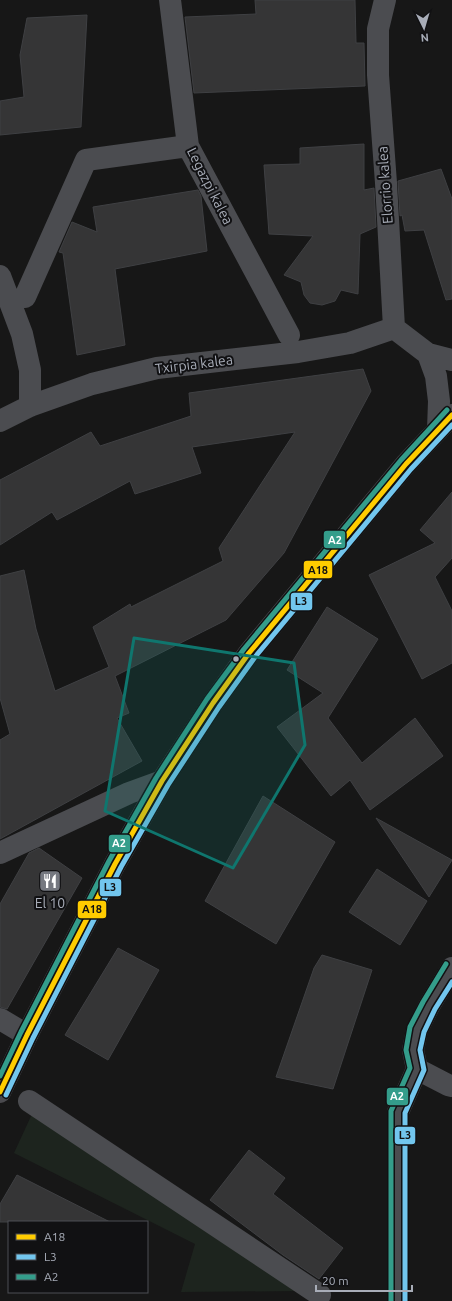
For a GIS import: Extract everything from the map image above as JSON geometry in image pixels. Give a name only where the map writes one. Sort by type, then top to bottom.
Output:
[{"type":"main road","points":[[0,1092],[27,1035],[115,864],[162,781],[212,703],[243,660],[406,464],[445,422]]},
{"type":"street","name":"Legazpi kalea","points":[[170,0],[188,146],[289,335]]},
{"type":"street","name":"Elorrio kalea","points":[[385,0],[378,29],[378,75],[394,328]]},
{"type":"street","points":[[26,297],[86,160],[188,146]]},
{"type":"street","points":[[0,276],[22,334],[30,370],[30,406]]},
{"type":"street","points":[[394,328],[428,354],[452,360]]},
{"type":"street","name":"Txirpia kalea","points":[[0,421],[30,406],[92,384],[156,368],[350,343],[394,328]]},
{"type":"street","points":[[428,354],[436,376],[439,401],[445,422]]},
{"type":"street","points":[[0,853],[128,793],[162,781]]},
{"type":"street","points":[[398,1301],[398,1112],[416,1069],[412,1050],[417,1030],[429,1006],[452,968]]},
{"type":"street","points":[[0,1019],[27,1035]]},
{"type":"street","points":[[416,1069],[452,1086]]},
{"type":"street","points":[[30,1101],[320,1295]]},
{"type":"highlighted area","points":[[134,638],[294,663],[305,745],[233,868],[105,811]]},
{"type":"shaded area","points":[[32,1114],[299,1291],[181,1292],[195,1244],[14,1153]]},
{"type":"building","points":[[255,0],[355,0],[356,43],[364,43],[365,86],[194,93],[185,17],[256,14]]},
{"type":"building","points":[[87,15],[81,127],[0,135],[0,101],[24,97],[20,55],[27,18]]},
{"type":"building","points":[[364,144],[364,190],[374,188],[376,227],[360,234],[358,294],[341,290],[335,301],[322,305],[310,303],[304,295],[301,282],[284,275],[313,236],[269,234],[264,165],[300,164],[300,148]]},
{"type":"building","points":[[441,169],[452,199],[452,299],[446,300],[424,230],[405,231],[402,215],[400,216],[398,181]]},
{"type":"building","points":[[198,190],[201,196],[207,251],[115,269],[125,345],[77,355],[63,253],[59,252],[72,222],[97,232],[93,207]]},
{"type":"building","points":[[363,369],[371,391],[284,553],[226,620],[115,676],[129,713],[117,718],[142,761],[0,839],[0,740],[10,734],[0,698],[0,576],[24,570],[36,629],[55,691],[109,667],[93,627],[130,604],[131,607],[223,561],[219,548],[295,432],[192,447],[201,473],[135,494],[130,481],[57,520],[52,512],[0,545],[0,480],[91,432],[100,446],[191,416],[189,393]]},
{"type":"building","points":[[452,492],[452,558],[435,577],[452,611],[452,663],[422,679],[369,575],[435,543],[420,530]]},
{"type":"building","points":[[327,607],[378,639],[328,718],[362,763],[415,718],[443,756],[370,810],[350,780],[331,796],[277,727],[323,693],[287,670]]},
{"type":"building","points":[[263,796],[335,842],[276,944],[205,901]]},
{"type":"building","points":[[376,818],[452,860],[429,897]]},
{"type":"building","points":[[39,848],[82,878],[7,1009],[0,1007],[0,904],[29,853]]},
{"type":"building","points":[[377,869],[427,901],[400,945],[349,912]]},
{"type":"building","points":[[118,948],[159,970],[108,1060],[65,1035]]},
{"type":"building","points":[[322,955],[372,970],[333,1089],[276,1077],[314,968]]},
{"type":"building","points":[[249,1150],[285,1178],[273,1194],[343,1248],[319,1279],[283,1255],[210,1200]]},
{"type":"building","points":[[17,1175],[108,1221],[0,1222],[0,1204]]},
{"type":"transit line","name":"A2","points":[[0,1076],[109,861],[156,778],[207,699],[244,649],[401,460],[447,410]]},
{"type":"transit line","name":"A18","points":[[0,1092],[27,1035],[115,864],[162,781],[213,703],[249,653],[406,464],[452,415]]},
{"type":"transit line","name":"L3","points":[[6,1095],[33,1038],[121,867],[168,785],[219,707],[255,657],[411,469],[452,425]]},
{"type":"transit line","name":"A2","points":[[391,1301],[391,1111],[410,1068],[406,1050],[410,1027],[446,964]]},
{"type":"transit line","name":"L3","points":[[405,1301],[405,1113],[424,1070],[420,1050],[424,1032],[435,1009],[452,982]]},
{"type":"place","name":"El 10","points":[[50,881]]}]
